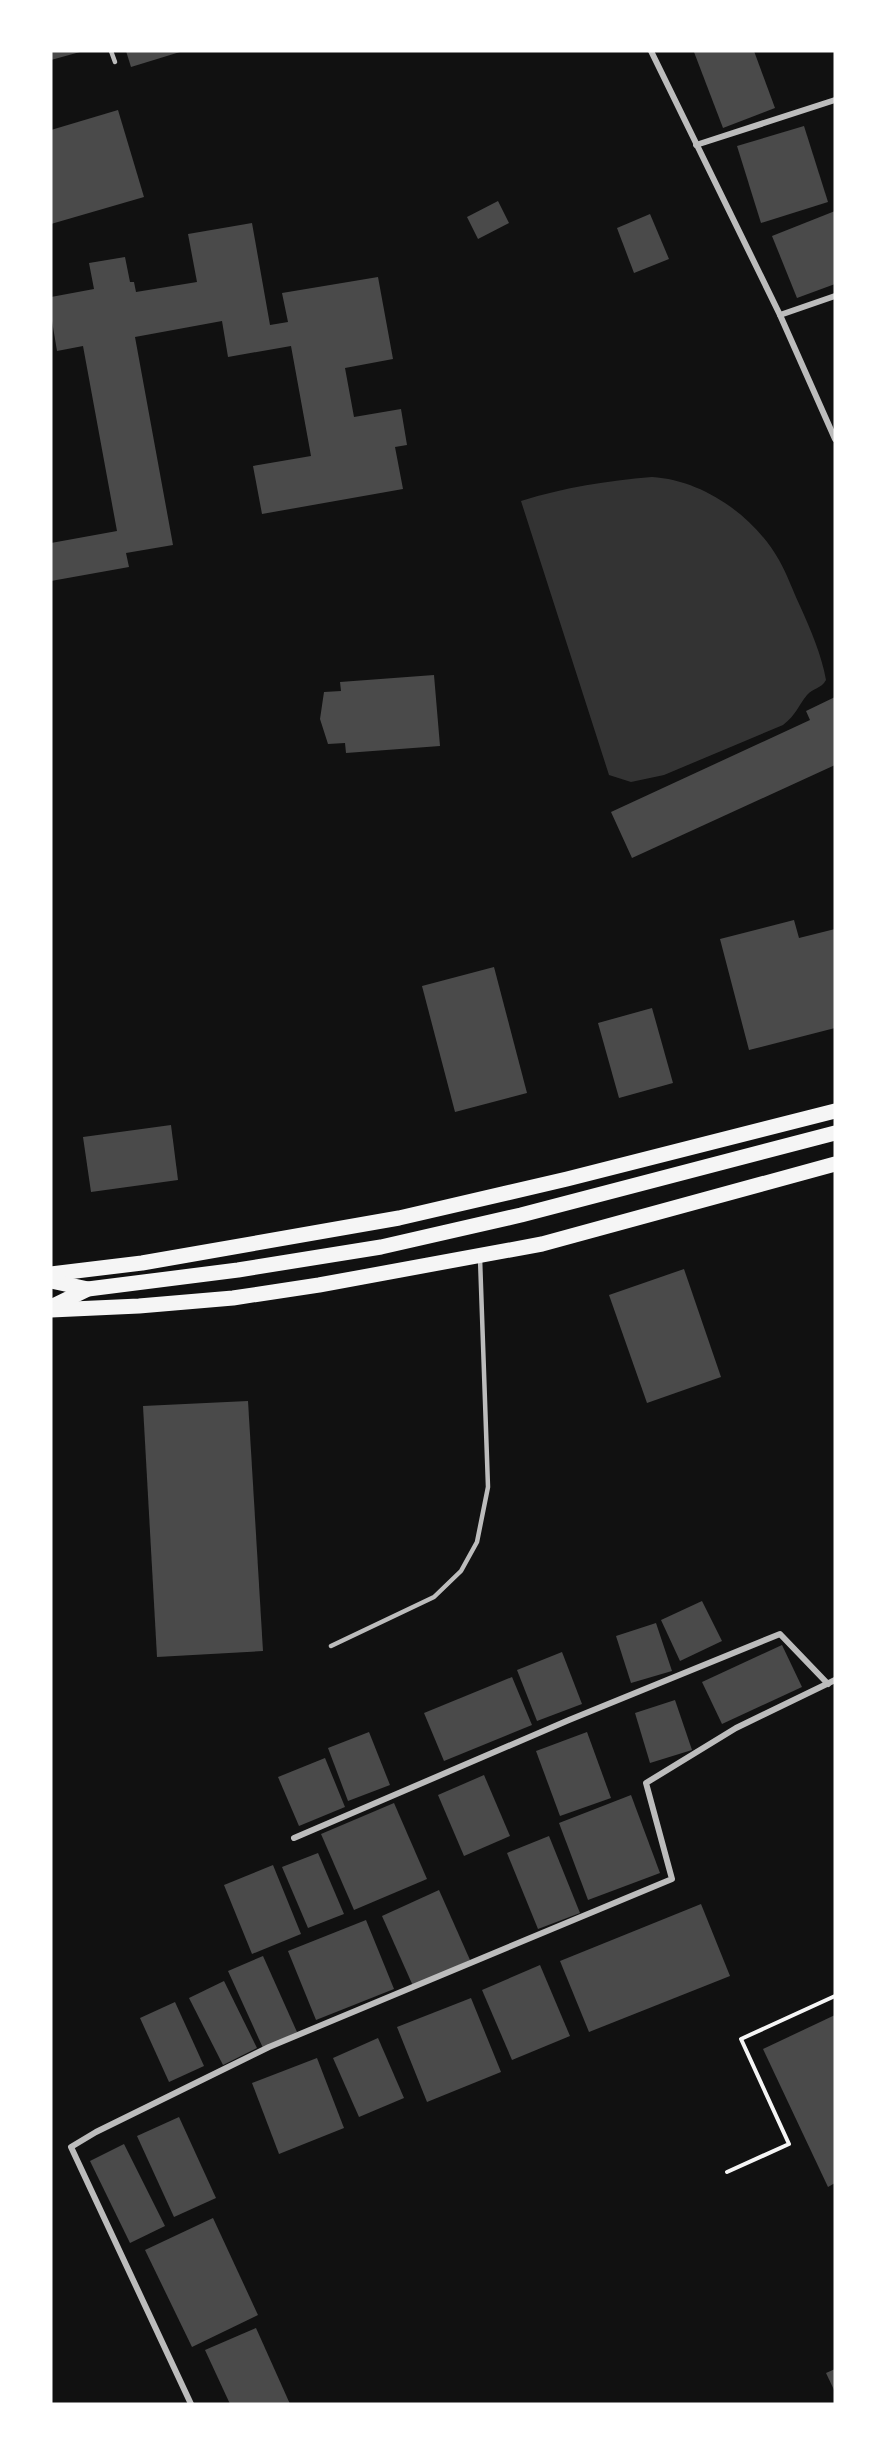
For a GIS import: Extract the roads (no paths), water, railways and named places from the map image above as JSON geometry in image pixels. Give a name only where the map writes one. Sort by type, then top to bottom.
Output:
[{"type":"main road","points":[[51,1274],[142,1263],[399,1218],[835,1111]]},
{"type":"main road","points":[[51,1281],[88,1289],[238,1270],[381,1247],[521,1215],[835,1133]]},
{"type":"main road","points":[[51,1308],[139,1306],[233,1298],[319,1285],[542,1244],[835,1164]]},
{"type":"main road","points":[[51,1308],[88,1289]]},
{"type":"street","points":[[651,51],[780,315],[835,439]]},
{"type":"street","points":[[696,145],[835,100]]},
{"type":"street","points":[[780,315],[835,296]]},
{"type":"street","points":[[827,421],[835,417]]},
{"type":"street","points":[[294,1838],[569,1720],[780,1634],[828,1684]]},
{"type":"street","points":[[191,2404],[71,2147],[96,2132],[269,2047],[672,1880],[646,1783],[736,1728],[835,1680]]},
{"type":"lane","points":[[111,51],[115,63]]},
{"type":"lane","points":[[331,1646],[434,1597],[460,1571],[477,1542],[488,1487],[480,1255]]}]
